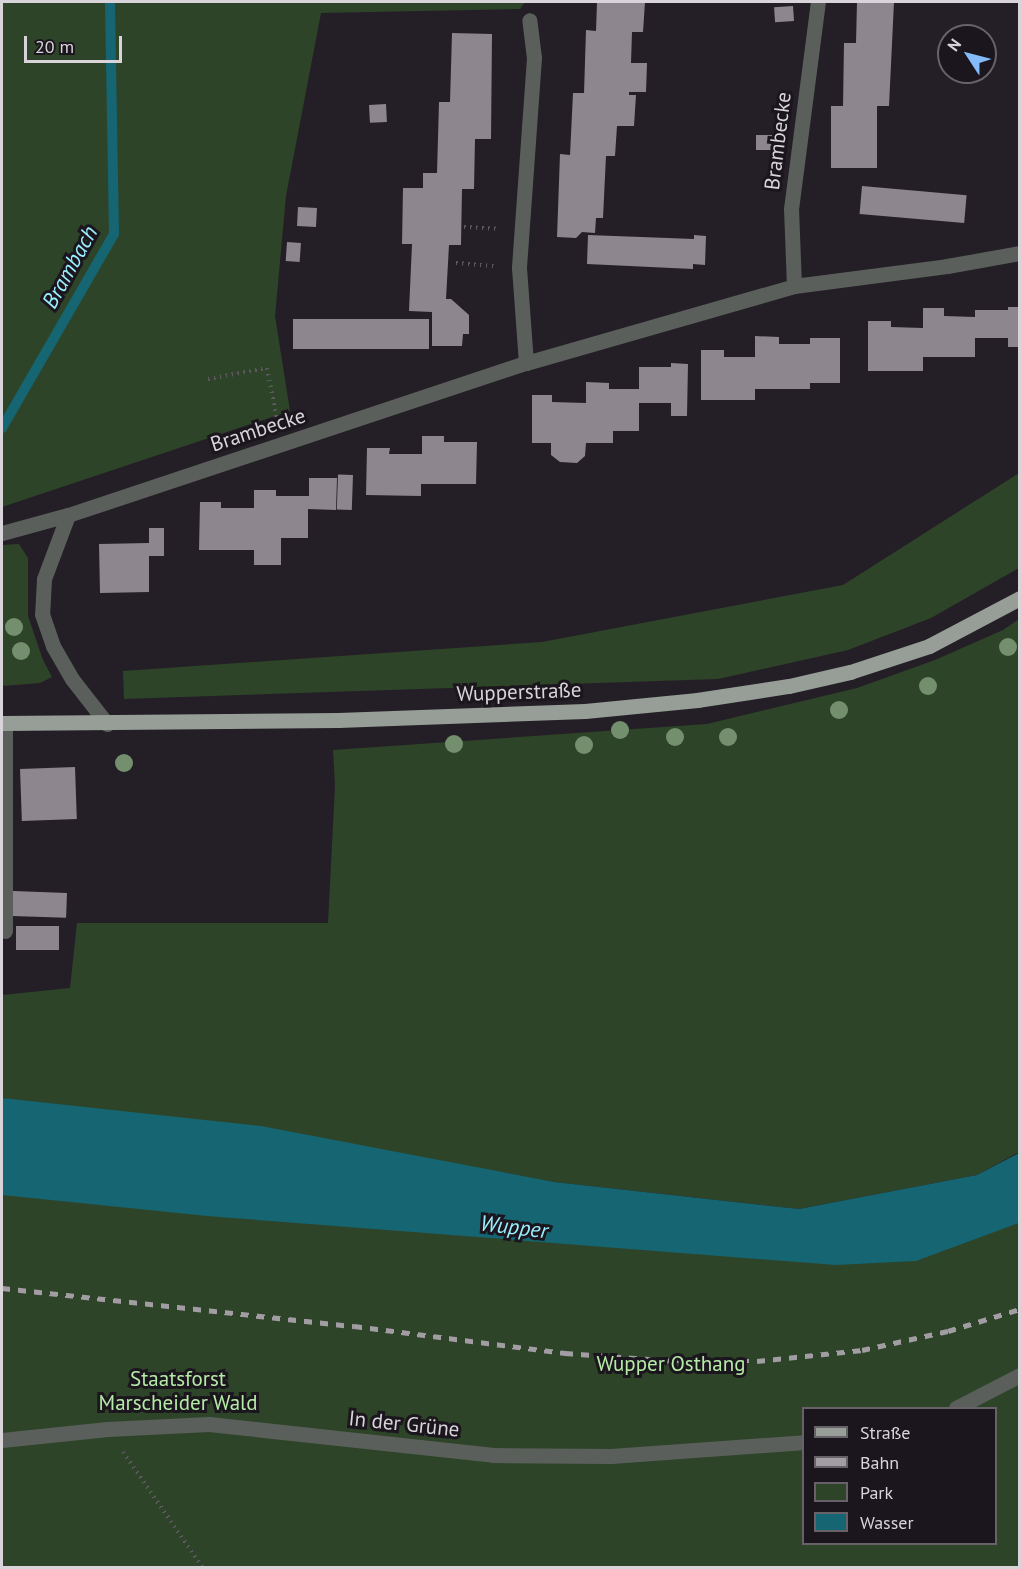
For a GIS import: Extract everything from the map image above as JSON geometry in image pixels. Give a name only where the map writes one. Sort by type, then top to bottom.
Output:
[{"type":"main road","name":"Wupperstraße","points":[[3,723],[108,724],[338,720],[585,711],[697,700],[789,687],[861,668],[929,646],[1020,598]]},
{"type":"street","name":"Brambecke","points":[[794,286],[791,209],[818,2]]},
{"type":"street","points":[[526,363],[519,267],[534,58],[529,20]]},
{"type":"street","name":"Brambecke","points":[[2,533],[68,515],[526,363],[794,286],[947,266],[1019,253],[1020,247]]},
{"type":"street","points":[[68,515],[44,579],[42,614],[54,646],[72,679],[108,724]]},
{"type":"street","points":[[3,723],[5,931]]},
{"type":"street","points":[[958,1407],[1020,1375]]},
{"type":"street","name":"In der Grüne","points":[[2,1440],[107,1429],[209,1424],[493,1455],[611,1456],[802,1442]]},
{"type":"path","points":[[464,227],[522,230]]},
{"type":"path","points":[[456,263],[519,267]]},
{"type":"path","points":[[208,379],[267,368],[282,444]]},
{"type":"path","points":[[107,1429],[202,1568]]},
{"type":"green space","points":[[2,2],[525,2],[520,9],[321,13],[286,196],[275,316],[290,411],[2,507]]},
{"type":"green space","points":[[1019,473],[1019,568],[931,618],[848,650],[718,679],[124,699],[123,671],[542,642],[843,585]]},
{"type":"green space","points":[[19,544],[28,558],[28,616],[43,660],[52,677],[40,683],[2,686],[2,545]]},
{"type":"green space","points":[[1019,619],[1019,1152],[977,1175],[799,1209],[554,1182],[2,1098],[2,995],[70,988],[77,923],[328,923],[335,786],[333,750],[707,724],[857,688],[935,660],[1003,630]]},
{"type":"green space","name":"Staatsforst Marscheider Wald","points":[[2,1135],[763,1231],[1019,1185],[1019,1567],[2,1568]]},
{"type":"water","name":"Wupper","points":[[2,1098],[261,1126],[554,1182],[799,1209],[977,1175],[1019,1153],[1019,1223],[916,1261],[836,1265],[207,1216],[2,1195]]},
{"type":"building","points":[[597,2],[645,2],[643,32],[632,32],[631,63],[647,63],[646,92],[629,92],[629,95],[636,95],[634,126],[617,126],[615,156],[606,156],[603,218],[596,218],[595,233],[582,232],[576,238],[557,237],[560,154],[570,155],[573,93],[584,93],[586,30],[596,31]]},
{"type":"building","points":[[857,2],[894,2],[889,106],[877,106],[877,168],[831,168],[831,106],[843,106],[844,43],[856,43]]},
{"type":"building","points":[[793,6],[794,21],[775,22],[774,7]]},
{"type":"building","points":[[452,33],[492,34],[491,139],[475,139],[474,189],[462,189],[461,245],[449,245],[446,299],[451,299],[469,315],[469,334],[463,334],[462,346],[432,346],[432,312],[409,311],[412,244],[402,244],[403,188],[423,188],[423,173],[437,173],[439,102],[450,102]]},
{"type":"building","points":[[386,104],[387,122],[370,123],[369,105]]},
{"type":"building","points":[[756,135],[774,135],[774,150],[756,150]]},
{"type":"building","points":[[862,186],[967,195],[964,223],[860,214]]},
{"type":"building","points":[[298,207],[317,208],[316,227],[297,226]]},
{"type":"building","points":[[588,235],[694,239],[694,235],[706,236],[705,265],[693,264],[693,269],[587,264]]},
{"type":"building","points":[[287,242],[301,243],[300,262],[286,261]]},
{"type":"building","points":[[1008,307],[1020,307],[1020,347],[1008,347],[1008,338],[975,338],[975,357],[923,357],[923,371],[868,371],[868,321],[891,321],[891,327],[923,328],[923,308],[944,308],[944,316],[975,317],[975,310],[1008,310]]},
{"type":"building","points":[[293,319],[429,319],[429,349],[293,349]]},
{"type":"building","points":[[755,336],[779,337],[779,344],[810,344],[810,338],[840,338],[840,383],[810,383],[810,389],[755,389],[755,400],[701,400],[701,350],[724,350],[724,357],[755,357]]},
{"type":"building","points":[[671,363],[688,364],[687,416],[671,416],[671,403],[639,403],[639,431],[613,431],[613,443],[586,443],[585,456],[577,463],[560,462],[551,455],[551,443],[532,443],[532,395],[552,395],[552,402],[586,403],[586,382],[609,383],[609,389],[639,389],[639,367],[671,367]]},
{"type":"building","points":[[422,436],[444,436],[444,442],[477,442],[476,484],[421,484],[421,496],[366,495],[367,448],[390,448],[389,454],[422,454]]},
{"type":"building","points":[[338,474],[353,475],[352,510],[337,509]]},
{"type":"building","points":[[309,478],[337,478],[336,510],[308,509],[308,538],[281,538],[281,565],[254,565],[254,550],[199,550],[200,502],[221,502],[221,508],[254,508],[254,490],[276,490],[276,496],[309,496]]},
{"type":"building","points":[[149,528],[164,528],[164,556],[149,556],[149,592],[100,593],[99,544],[149,543]]},
{"type":"building","points":[[75,767],[77,819],[22,821],[20,769]]},
{"type":"building","points":[[13,891],[67,893],[66,918],[12,916]]},
{"type":"building","points":[[16,926],[59,926],[59,950],[16,950]]},
{"type":"waterway","name":"Brambach","points":[[2,428],[114,234],[110,2]]},
{"type":"railway","points":[[2,1288],[354,1326],[565,1353],[677,1361],[757,1361],[862,1350],[948,1331],[1020,1309]]},
{"type":"park label","name":"Wupper Osthang","points":[[671,1364]]}]
